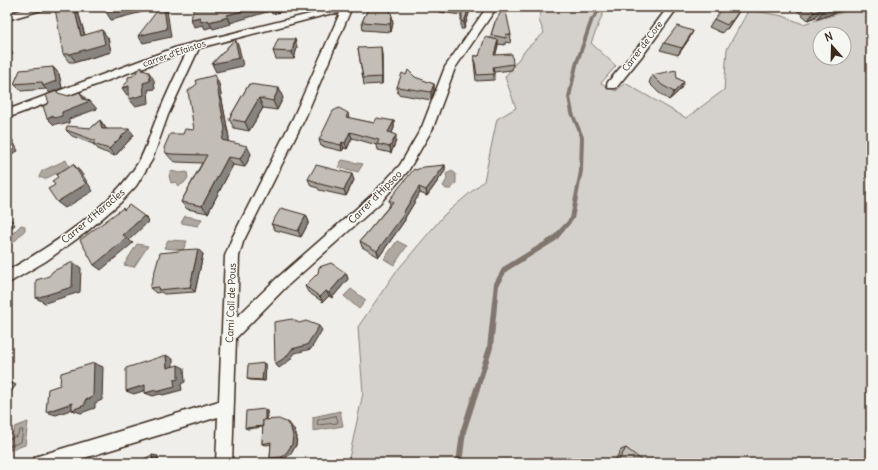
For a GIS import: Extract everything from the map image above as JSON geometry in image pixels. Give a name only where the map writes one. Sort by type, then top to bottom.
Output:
[{"type":"street","points":[[7,17],[42,7]]},
{"type":"street","name":"Carrer d'Hipseo","points":[[229,335],[281,283],[376,199],[404,168],[427,128],[450,67],[492,7]]},
{"type":"street","name":"Carrer de Core","points":[[612,85],[642,49],[673,7]]},
{"type":"street","name":"Camí Coll de Pous","points":[[224,463],[230,275],[232,256],[237,242],[299,118],[346,8]]},
{"type":"street","name":"carrer d'Efaistos","points":[[7,114],[195,45],[346,8]]},
{"type":"street","name":"Carrer d'Heracles","points":[[7,278],[45,256],[114,200],[133,181],[142,167],[165,109],[195,45]]},
{"type":"street","points":[[41,463],[227,406]]},
{"type":"shaded area","points":[[542,7],[608,7],[604,11],[591,43],[616,66],[601,83],[616,91],[625,83],[686,118],[724,90],[727,49],[747,13],[744,9],[783,16],[803,24],[854,9],[852,7],[867,7],[871,9],[871,463],[348,463],[363,393],[358,327],[395,273],[444,215],[484,181],[497,119],[516,108],[505,77],[527,48],[544,33],[539,20]]},
{"type":"water","points":[[66,160],[69,167],[45,179],[39,177],[42,171]]},
{"type":"water","points":[[342,160],[363,164],[358,172],[338,167]]},
{"type":"water","points":[[171,171],[180,173],[187,172],[188,178],[179,186],[176,182],[171,183],[169,176]]},
{"type":"water","points":[[452,171],[456,174],[456,183],[451,189],[446,189],[443,186],[447,179],[446,174]]},
{"type":"water","points":[[185,216],[202,219],[198,226],[181,223]]},
{"type":"water","points":[[21,225],[25,226],[25,230],[15,241],[7,244],[7,239]]},
{"type":"water","points":[[168,240],[187,241],[183,250],[164,248]]},
{"type":"water","points":[[397,241],[407,246],[394,265],[384,259]]},
{"type":"water","points":[[137,244],[148,246],[134,267],[124,265]]},
{"type":"water","points":[[351,289],[366,300],[359,309],[344,296]]},
{"type":"water","points":[[340,411],[343,426],[313,431],[313,417]]},
{"type":"water","points":[[28,422],[25,445],[7,451],[7,437],[14,432],[15,427]]},
{"type":"building","points":[[74,7],[81,36],[102,30],[105,44],[70,54],[63,54],[55,8]]},
{"type":"building","points":[[104,7],[126,7],[106,12]]},
{"type":"building","points":[[160,7],[164,7],[167,29],[138,36]]},
{"type":"building","points":[[194,7],[258,7],[227,15],[228,17],[209,22],[208,20],[201,22],[200,17],[191,19]]},
{"type":"building","points":[[369,7],[389,7],[392,16],[390,24],[362,22]]},
{"type":"building","points":[[454,7],[469,7],[464,22],[462,22],[462,8]]},
{"type":"building","points":[[504,7],[511,35],[506,34],[506,38],[491,35],[495,22]]},
{"type":"building","points":[[724,7],[741,8],[732,21],[730,21],[727,25],[714,19]]},
{"type":"building","points":[[808,7],[835,7],[814,12]]},
{"type":"building","points":[[677,26],[693,31],[682,48],[664,43]]},
{"type":"building","points":[[485,37],[498,40],[494,55],[512,54],[513,64],[493,67],[494,74],[477,75],[474,56],[479,56]]},
{"type":"building","points":[[235,39],[239,58],[212,64]]},
{"type":"building","points":[[278,39],[295,39],[292,52],[273,51]]},
{"type":"building","points":[[381,47],[382,77],[363,78],[358,48]]},
{"type":"building","points":[[142,66],[142,70],[149,72],[150,81],[143,83],[144,95],[129,99],[129,86],[122,88],[128,81],[128,77],[133,76]]},
{"type":"building","points":[[53,67],[56,81],[43,86],[42,82],[14,84],[20,70]]},
{"type":"building","points":[[408,70],[415,77],[434,84],[431,92],[397,87],[402,73],[406,75]]},
{"type":"building","points":[[676,70],[677,78],[684,82],[674,92],[662,85],[652,75]]},
{"type":"building","points":[[215,75],[225,129],[222,140],[247,146],[240,159],[228,157],[202,206],[181,202],[207,155],[171,154],[166,153],[164,148],[170,134],[183,134],[185,129],[194,130],[188,91],[197,84],[196,80]]},
{"type":"building","points":[[249,84],[279,88],[273,101],[259,98],[245,122],[229,119]]},
{"type":"building","points":[[57,91],[58,93],[69,96],[80,92],[83,99],[90,101],[62,112],[62,116],[54,118],[53,115],[47,118],[43,106],[49,103],[46,95]]},
{"type":"building","points":[[339,108],[348,113],[346,117],[374,123],[377,118],[394,121],[388,132],[396,135],[390,147],[377,144],[379,140],[350,132],[345,143],[342,142],[341,145],[319,140],[333,111]]},
{"type":"building","points":[[100,120],[102,129],[129,129],[109,149],[93,144],[96,141],[66,130],[67,126],[91,128]]},
{"type":"building","points":[[7,138],[10,144],[7,145]]},
{"type":"building","points":[[73,164],[86,184],[57,202],[48,189],[55,185],[52,181],[58,177],[56,175]]},
{"type":"building","points":[[316,165],[352,174],[344,190],[316,183],[317,182],[308,179]]},
{"type":"building","points":[[445,165],[426,190],[419,187],[403,213],[404,214],[377,251],[360,241],[393,202],[389,200],[414,169],[416,170],[423,167]]},
{"type":"building","points":[[129,205],[144,216],[123,235],[127,238],[94,265],[80,240]]},
{"type":"building","points":[[281,208],[306,215],[298,231],[271,224]]},
{"type":"building","points":[[198,249],[190,287],[158,290],[159,287],[150,288],[160,253]]},
{"type":"building","points":[[73,262],[72,287],[36,298],[36,280],[49,276],[53,271]]},
{"type":"building","points":[[331,263],[346,273],[329,293],[326,291],[320,297],[305,286],[318,273],[319,267]]},
{"type":"building","points":[[292,319],[299,323],[306,321],[319,326],[307,345],[292,349],[286,357],[275,364],[274,322]]},
{"type":"building","points":[[166,355],[167,368],[178,365],[178,379],[174,380],[175,387],[145,393],[145,385],[126,391],[126,368]]},
{"type":"building","points":[[94,363],[93,397],[85,400],[85,405],[72,410],[72,403],[46,412],[48,389],[60,385],[61,373]]},
{"type":"building","points":[[264,363],[262,380],[247,379],[248,365]]},
{"type":"building","points":[[265,409],[265,420],[263,420],[263,426],[245,428],[246,411]]},
{"type":"building","points":[[279,419],[286,422],[291,428],[293,436],[292,444],[287,452],[281,457],[270,458],[271,442],[262,444],[263,420]]},
{"type":"building","points":[[626,448],[643,461],[642,463],[617,463]]},
{"type":"building","points":[[152,455],[153,463],[136,463]]},
{"type":"waterway","points":[[459,463],[463,432],[490,348],[496,285],[505,269],[554,239],[572,219],[581,171],[582,137],[572,113],[569,97],[576,65],[592,19],[603,7]]}]
